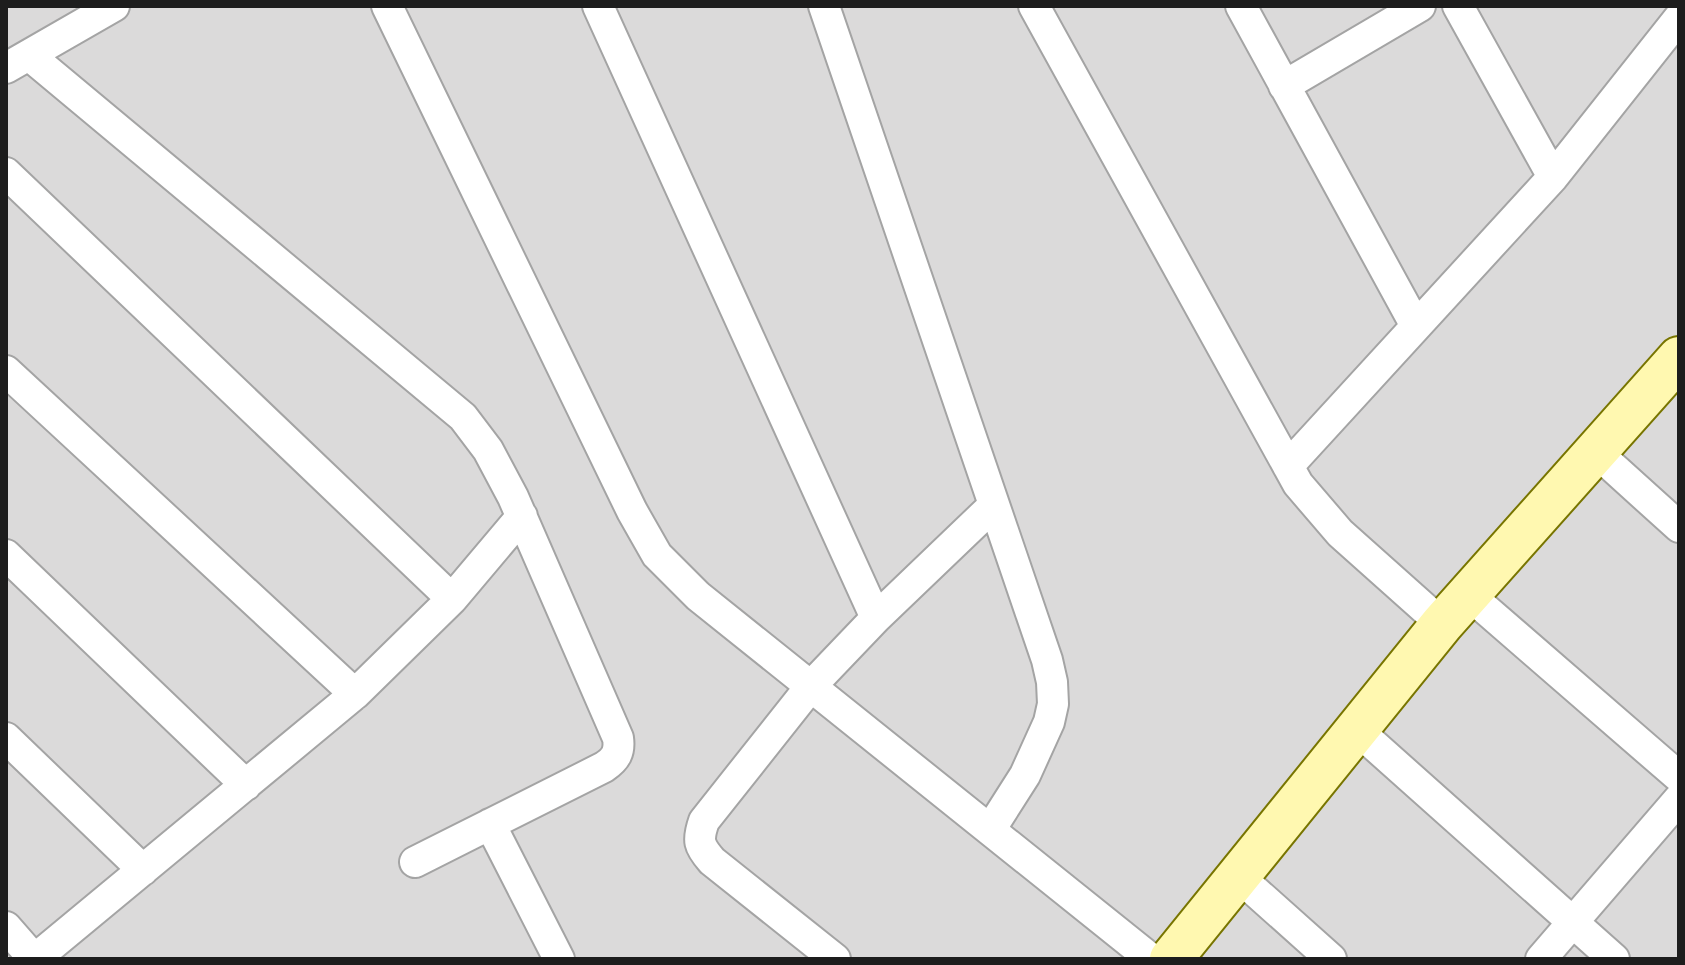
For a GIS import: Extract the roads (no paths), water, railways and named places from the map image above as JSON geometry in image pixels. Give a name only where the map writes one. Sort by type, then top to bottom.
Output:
[{"type":"street","points":[[114,6],[18,62],[463,417],[488,450],[522,516],[618,738],[619,749],[614,760],[604,767],[415,862]]},
{"type":"street","points":[[387,6],[632,511],[657,555],[698,596],[1151,959]]},
{"type":"street","points":[[598,6],[876,618]]},
{"type":"street","points":[[824,6],[1052,682],[1053,704],[1049,722],[1025,775],[990,830]]},
{"type":"street","points":[[1034,6],[1298,484],[1340,533],[1455,609],[1679,777]]},
{"type":"street","points":[[1241,6],[1416,326]]},
{"type":"street","points":[[1284,86],[1420,6]]},
{"type":"street","points":[[1458,6],[1553,177]]},
{"type":"street","points":[[1288,466],[1553,177],[1679,18]]},
{"type":"street","points":[[6,173],[452,599]]},
{"type":"street","points":[[1171,959],[1455,609],[1679,358]]},
{"type":"street","points":[[6,371],[355,694]]},
{"type":"street","points":[[1595,451],[1679,527]]},
{"type":"street","points":[[835,959],[712,861],[702,849],[698,836],[704,821],[811,686],[876,618],[994,505]]},
{"type":"street","points":[[6,927],[35,959],[355,694],[452,599],[522,516]]},
{"type":"street","points":[[6,555],[246,785]]},
{"type":"street","points":[[1356,729],[1614,959]]},
{"type":"street","points":[[6,738],[143,870]]},
{"type":"street","points":[[1541,959],[1679,799]]},
{"type":"street","points":[[490,824],[559,959]]},
{"type":"street","points":[[1237,875],[1331,959]]}]
